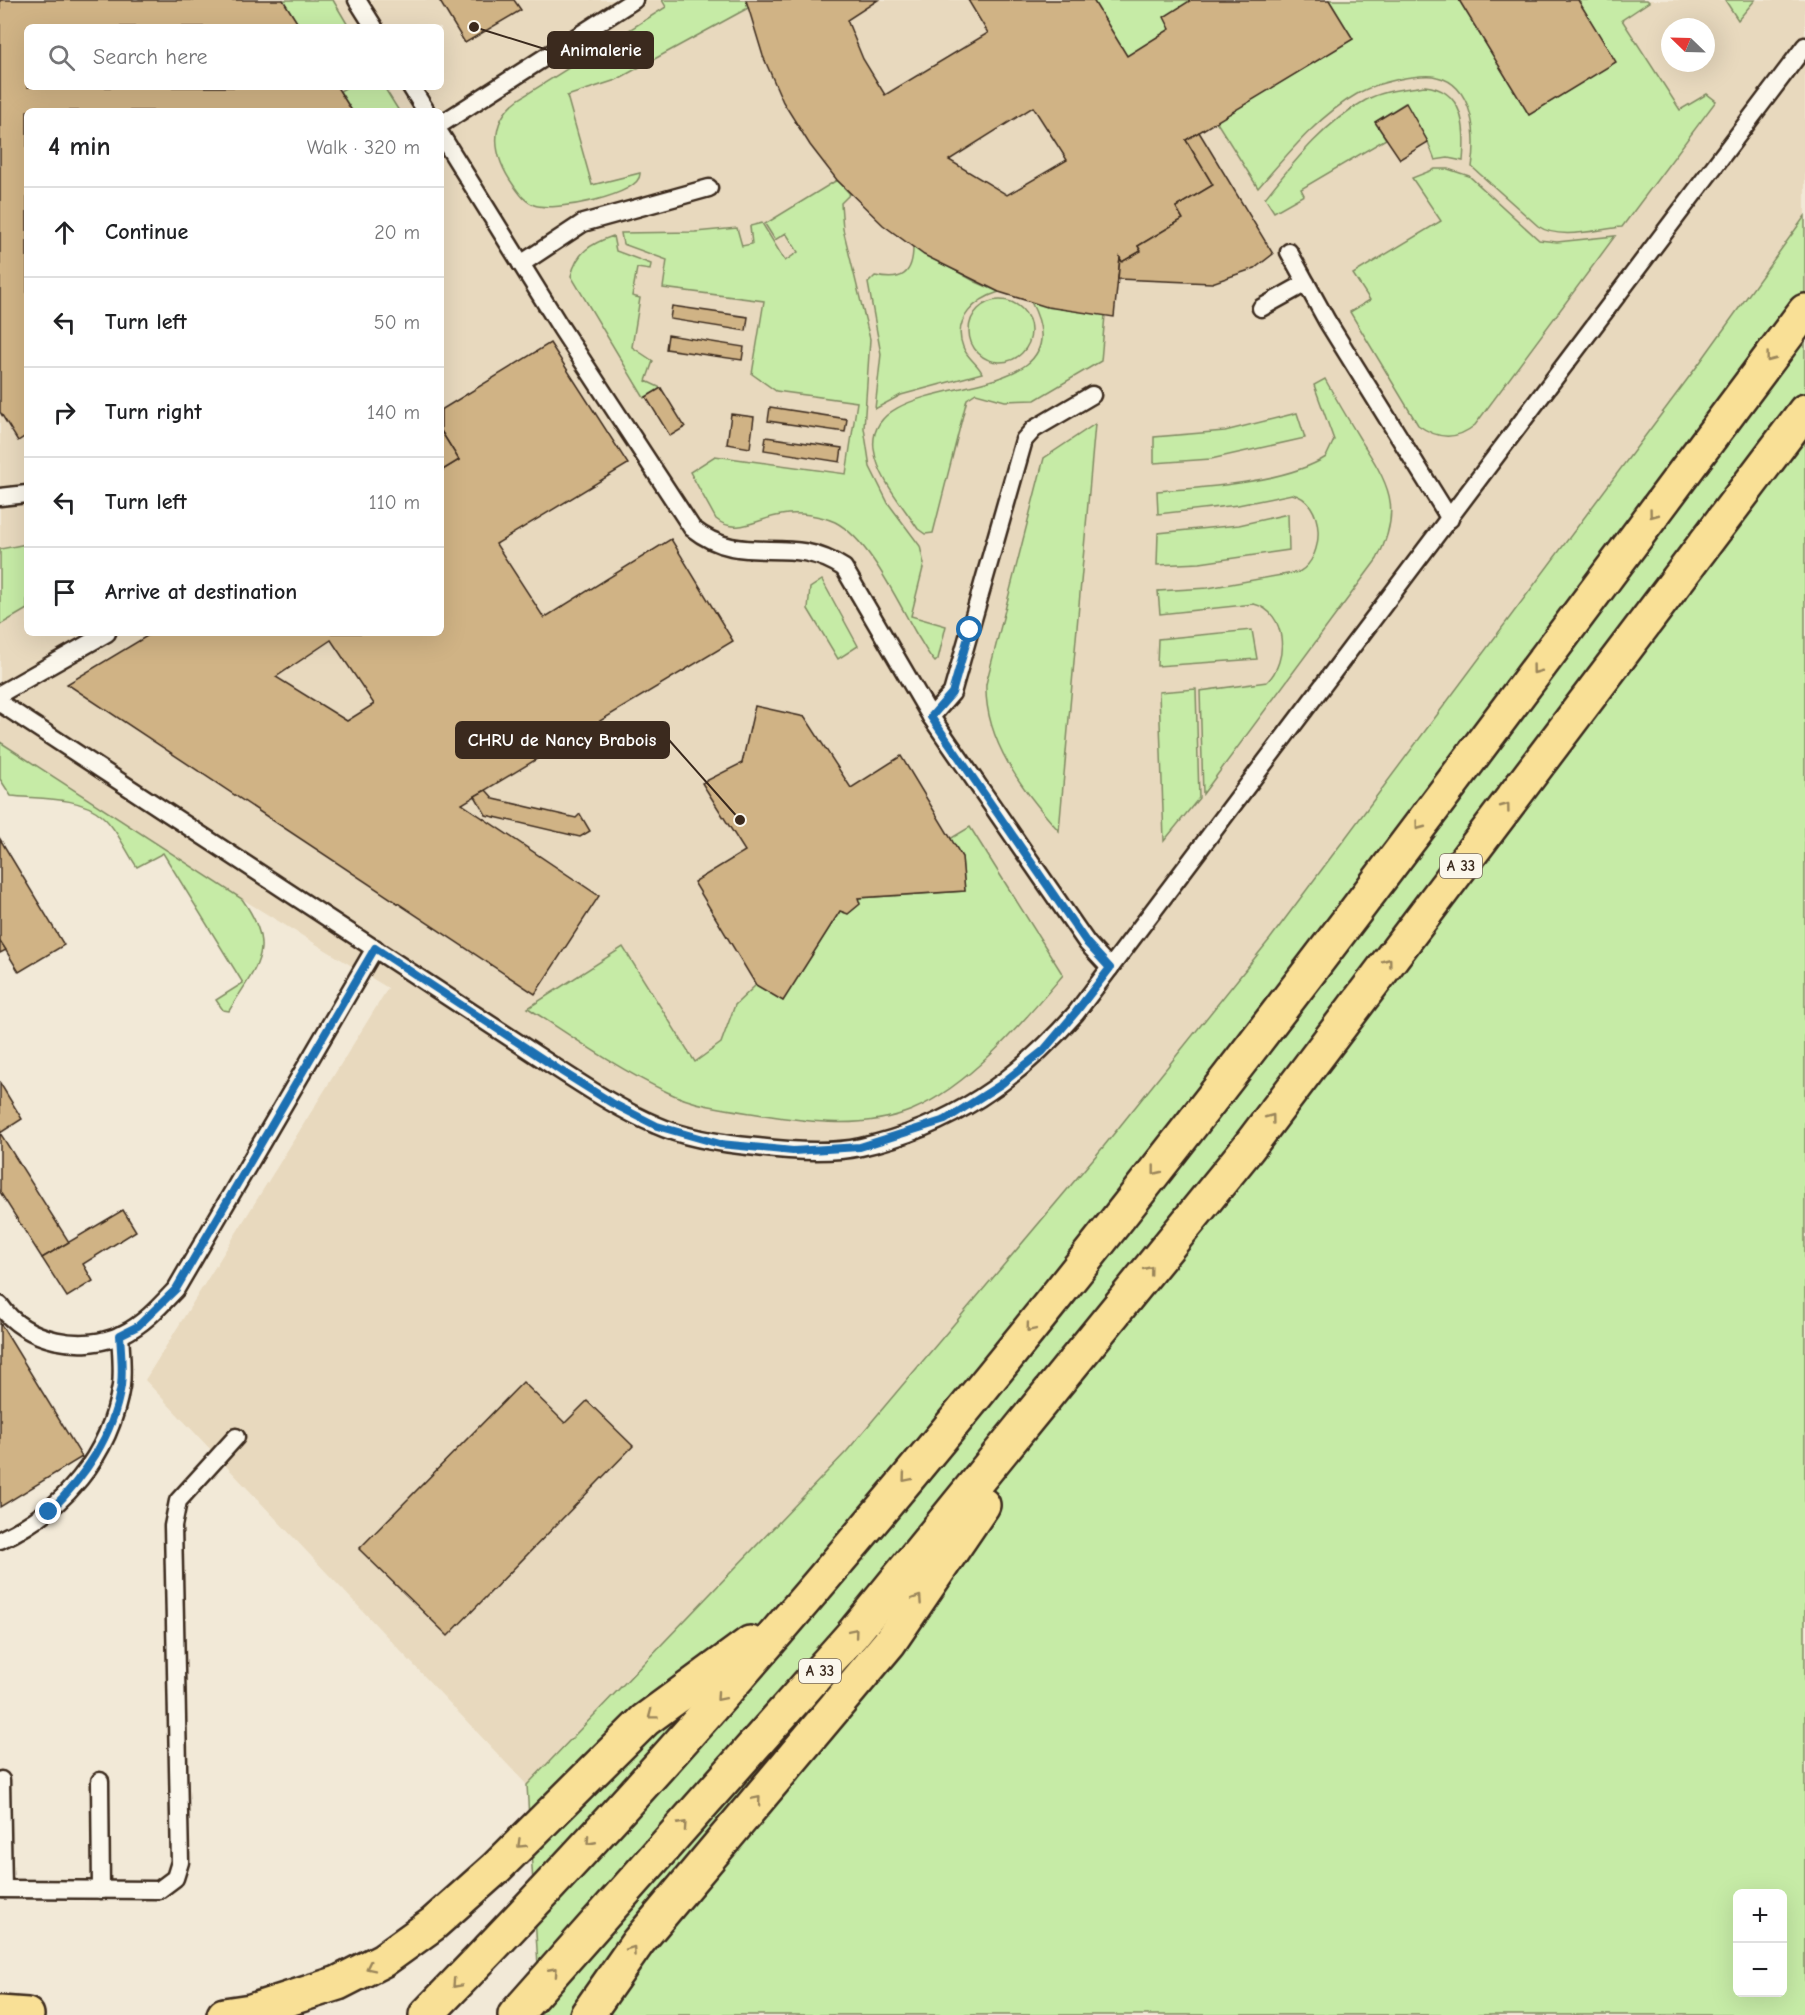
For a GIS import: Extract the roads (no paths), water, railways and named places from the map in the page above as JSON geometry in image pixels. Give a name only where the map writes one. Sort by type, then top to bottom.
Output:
[{"type":"highway","points":[[426,2015],[568,1866],[801,1605],[1068,1283],[1192,1125],[1805,311]]},
{"type":"highway","name":"A 33","points":[[515,2015],[852,1635],[1113,1316],[1248,1148],[1805,411]]},
{"type":"highway","points":[[587,2015],[638,1942],[888,1643],[1113,1316]]},
{"type":"highway","points":[[224,2015],[251,2011],[338,1983],[383,1960],[433,1924],[496,1868],[645,1720],[801,1605]]},
{"type":"highway","points":[[0,2013],[27,2015]]},
{"type":"lane","points":[[357,0],[372,24]]},
{"type":"lane","points":[[444,122],[634,0]]},
{"type":"lane","points":[[0,703],[561,1071],[612,1103],[657,1126],[720,1144],[793,1151],[860,1147],[945,1120],[1000,1085],[1043,1051],[1076,1012],[1805,46]]},
{"type":"lane","points":[[413,90],[424,108]]},
{"type":"lane","points":[[444,140],[521,264],[692,528],[705,539],[724,548],[744,551],[782,549],[810,552],[828,558],[844,568],[931,717],[1087,943],[1110,968]]},
{"type":"lane","points":[[521,264],[584,223],[709,188]]},
{"type":"lane","points":[[1289,252],[1450,519]]},
{"type":"lane","points":[[1261,308],[1306,283]]},
{"type":"lane","points":[[931,717],[952,693],[1024,440],[1034,429],[1092,395]]},
{"type":"lane","points":[[0,497],[24,494]]},
{"type":"lane","points":[[0,694],[102,636]]},
{"type":"lane","points":[[0,1305],[23,1327],[44,1338],[69,1343],[96,1342],[120,1335],[138,1326],[176,1289],[375,948]]},
{"type":"lane","points":[[0,1540],[21,1531],[49,1512],[75,1486],[96,1457],[112,1422],[121,1385],[120,1335]]},
{"type":"lane","points":[[1,1780],[2,1889],[159,1890],[175,1878],[180,1862],[173,1526],[178,1501],[236,1437]]},
{"type":"lane","points":[[100,1781],[101,1890]]},
{"type":"place","name":"Animalerie","points":[[474,27]]},
{"type":"place","name":"CHRU de Nancy Brabois","points":[[740,820]]}]
